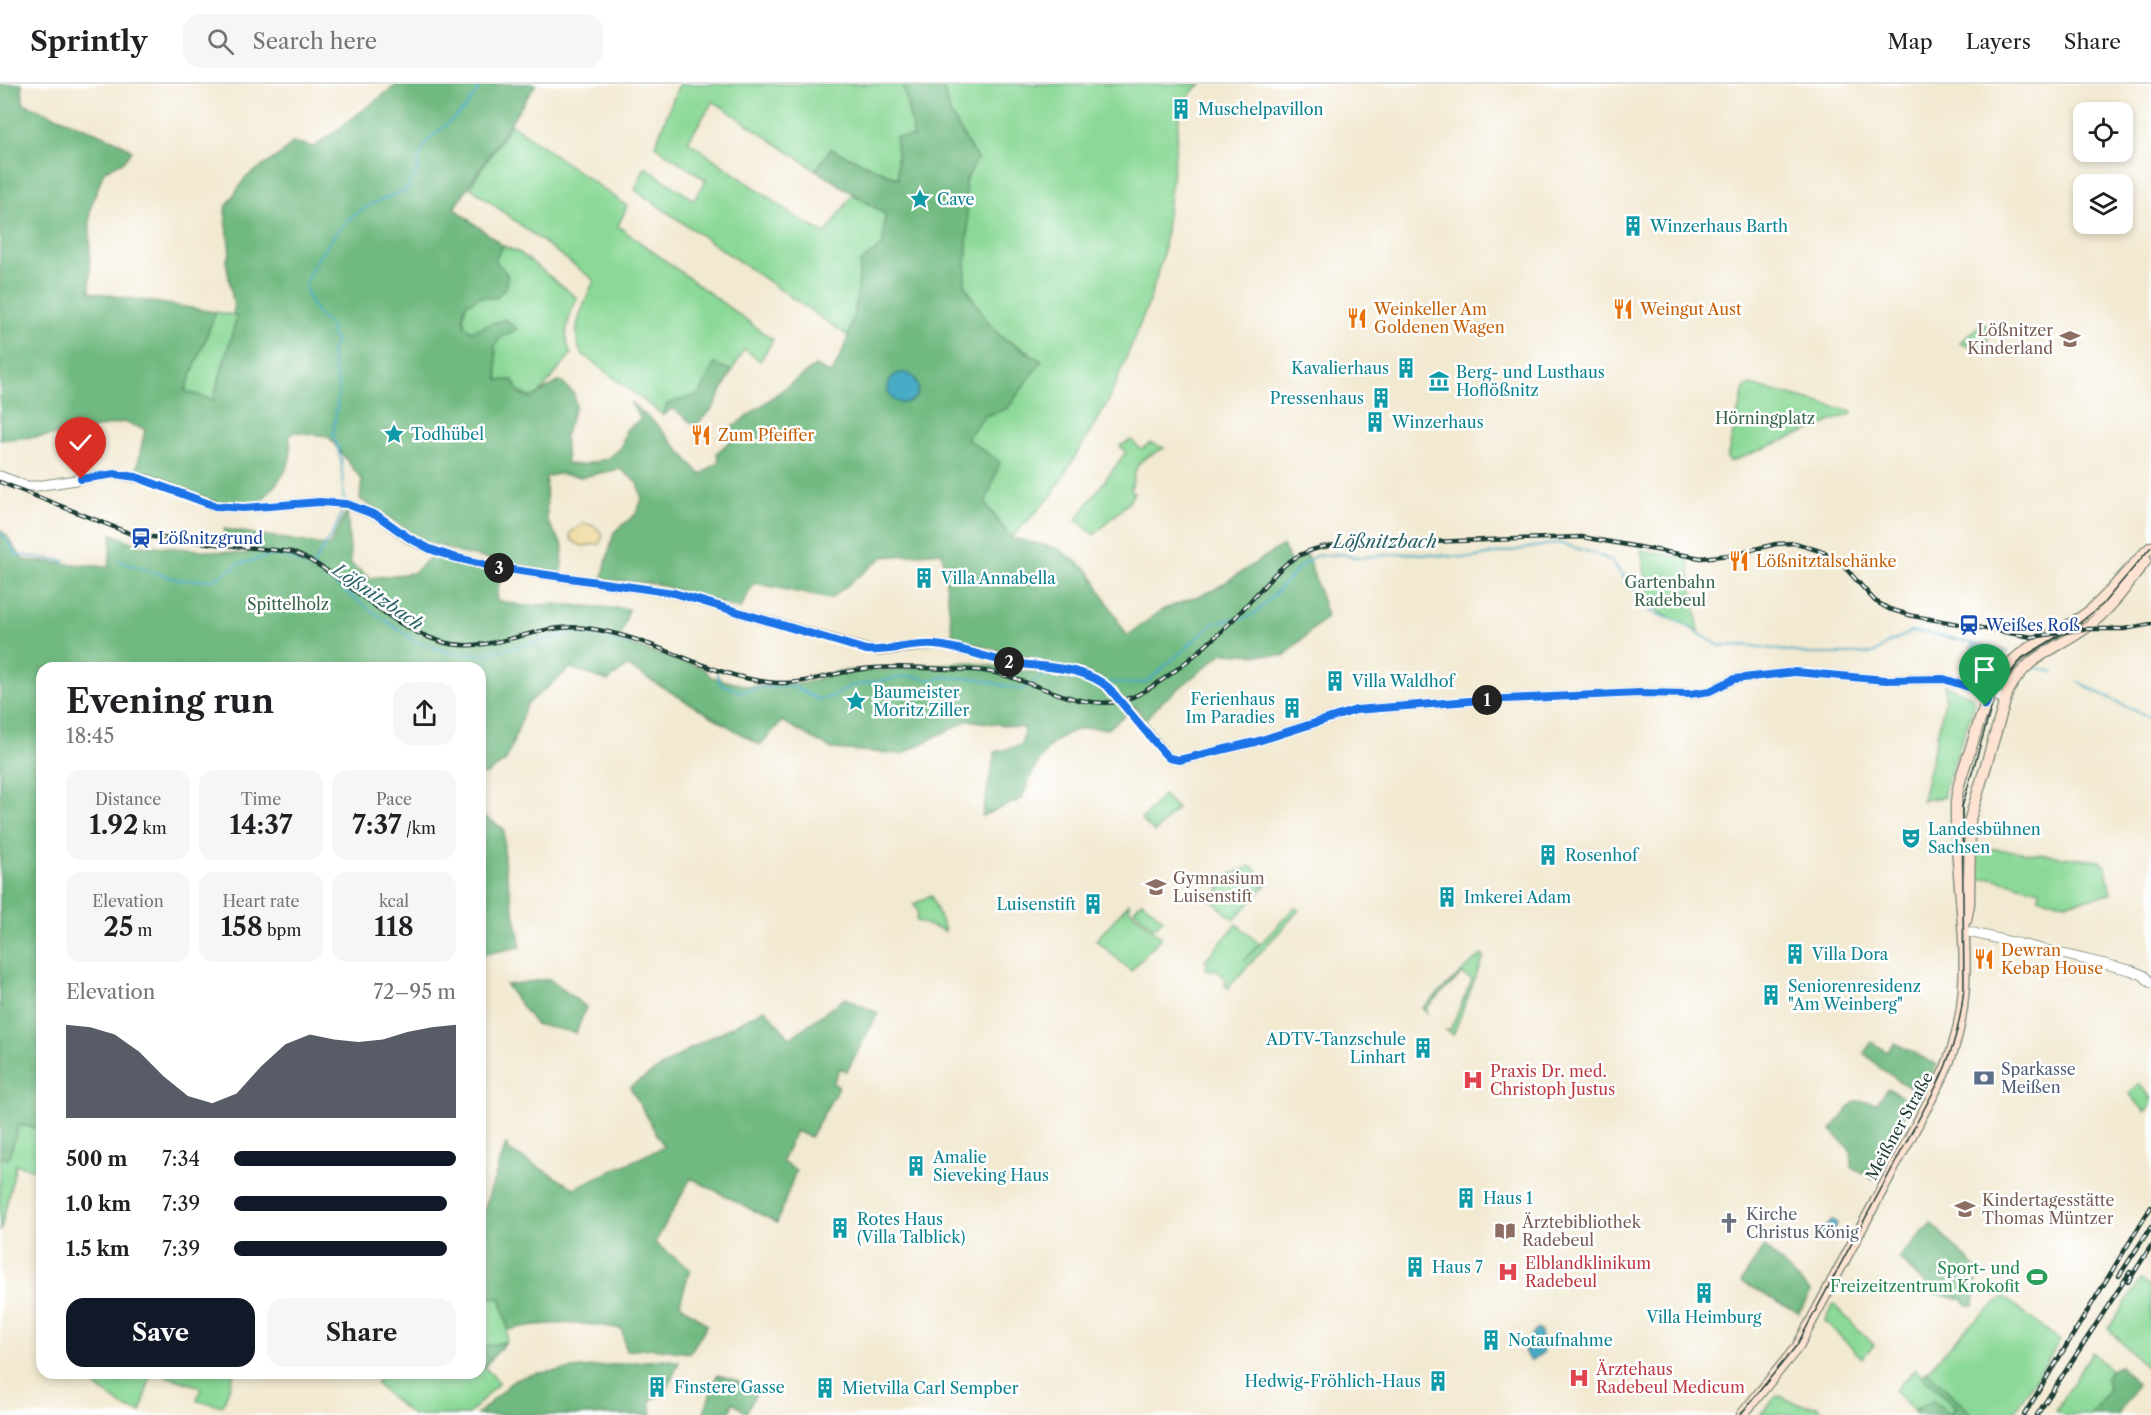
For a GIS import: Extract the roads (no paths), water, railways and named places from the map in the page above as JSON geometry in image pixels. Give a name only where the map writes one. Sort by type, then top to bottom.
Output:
[{"type":"main road","name":"Meißner Straße","points":[[1965,927],[1961,906],[1956,803],[1980,717],[1990,694],[2003,672],[2017,657],[2092,609],[2151,547]]},
{"type":"main road","name":"Meißner Straße","points":[[1742,1415],[1798,1346],[1947,1069],[1963,1017],[1965,927],[1969,904],[1970,819],[2005,699],[2018,674],[2033,658],[2097,619],[2117,598],[2151,552]]},
{"type":"street","points":[[0,476],[27,486],[37,486],[115,474],[136,477],[215,506],[343,504],[378,516],[420,544],[453,557],[499,568],[674,593],[866,650],[880,651],[934,645],[1004,662],[1077,671],[1094,677],[1109,688],[1169,758],[1179,760],[1207,755],[1356,710],[1482,700],[1640,693],[1690,694],[1710,691],[1734,679],[1795,672],[1886,680],[1944,679],[2005,699]]},
{"type":"street","points":[[1965,927],[2130,970],[2143,975],[2151,983]]},
{"type":"water","points":[[903,373],[914,377],[918,388],[914,399],[903,403],[892,399],[888,388],[892,377]]},
{"type":"water","points":[[1972,643],[1993,647],[1997,651],[1996,658],[1977,668],[1970,662]]},
{"type":"water","points":[[1833,1220],[1837,1223],[1832,1232],[1825,1239],[1819,1240],[1816,1237]]},
{"type":"water","points":[[1538,1329],[1541,1332],[1543,1353],[1531,1361],[1524,1352],[1535,1341],[1530,1336]]},
{"type":"waterway","points":[[344,500],[341,459],[333,434],[339,391],[331,352],[336,340],[331,335],[332,326],[312,306],[307,292],[307,279],[325,248],[347,221],[374,203],[405,191],[417,172],[419,156],[428,140],[465,109],[482,84]]},
{"type":"waterway","points":[[312,568],[334,531],[343,506]]},
{"type":"waterway","name":"Lößnitzbach","points":[[0,531],[17,555],[65,561]]},
{"type":"waterway","name":"Lößnitzbach","points":[[1105,682],[1132,684],[1147,682],[1213,624],[1246,617],[1257,612],[1302,565],[1315,556],[1342,554],[1355,558],[1411,553],[1470,558],[1558,543],[1597,554],[1611,561],[1652,612],[1680,622],[1720,646],[1746,645],[1809,654],[1873,654],[1888,643],[1911,632],[1983,645]]},
{"type":"waterway","name":"Lößnitzbach","points":[[118,561],[180,580],[214,580],[239,564],[273,555],[290,558],[312,568],[413,640],[454,654],[484,654],[575,633],[602,637],[628,645],[630,643]]},
{"type":"waterway","name":"Lößnitzbach","points":[[1989,646],[2007,652]]},
{"type":"waterway","name":"Lößnitzbach","points":[[2033,667],[2054,672]]},
{"type":"waterway","name":"Lößnitzbach","points":[[717,673],[720,684],[743,692],[761,687],[794,687],[819,700],[837,695],[850,686],[909,676],[933,680],[944,677],[978,679],[1021,690],[1044,676],[1090,681]]},
{"type":"waterway","name":"Lößnitzbach","points":[[2078,682],[2151,719]]},
{"type":"tram line","points":[[1740,1415],[1797,1345],[1937,1085],[1952,1049],[1961,1013],[1964,988],[1962,807],[1995,695],[2022,658],[2078,624],[2102,605],[2151,547]]},
{"type":"railway","points":[[0,482],[134,535],[292,552],[329,572],[400,623],[439,641],[458,645],[476,645],[566,627],[585,628],[631,638],[744,678],[780,683],[792,683],[876,668],[972,670],[1011,677],[1070,698],[1089,702],[1108,703],[1127,699],[1156,684],[1189,660],[1220,632],[1283,566],[1305,552],[1335,545],[1582,537],[1701,558],[1730,555],[1776,544],[1795,543],[1826,553],[1841,563],[1875,601],[1889,609],[1913,616],[2032,637],[2084,629],[2124,629],[2151,624]]},
{"type":"railway","points":[[2024,1415],[2151,1207]]},
{"type":"railway","points":[[2119,1276],[2151,1227]]},
{"type":"railway","points":[[2128,1282],[2151,1246]]},
{"type":"railway","points":[[2037,1415],[2130,1272]]},
{"type":"place","name":"Muschelpavillon","points":[[1181,109]]},
{"type":"place","name":"Cave","points":[[920,199]]},
{"type":"place","name":"Winzerhaus Barth","points":[[1633,226]]},
{"type":"place","name":"Weingut Aust","points":[[1623,309]]},
{"type":"place","name":"Weinkeller Am Goldenen Wagen","points":[[1357,318]]},
{"type":"place","name":"Lößnitzer Kinderland","points":[[2070,339]]},
{"type":"place","name":"Kavalierhaus","points":[[1406,368]]},
{"type":"place","name":"Berg- und Lusthaus Hoflößnitz","points":[[1439,381]]},
{"type":"place","name":"Pressenhaus","points":[[1381,398]]},
{"type":"place","name":"Winzerhaus","points":[[1375,422]]},
{"type":"place","name":"Todhübel","points":[[394,434]]},
{"type":"place","name":"Zum Pfeiffer","points":[[701,435]]},
{"type":"place","name":"Lößnitzgrund","points":[[141,538]]},
{"type":"place","name":"Lößnitztalschänke","points":[[1739,561]]},
{"type":"place","name":"Villa Annabella","points":[[924,578]]},
{"type":"place","name":"Weißes Roß","points":[[1969,625]]},
{"type":"place","name":"Villa Waldhof","points":[[1335,681]]},
{"type":"place","name":"Baumeister Moritz Ziller","points":[[856,701]]},
{"type":"place","name":"Ferienhaus Im Paradies","points":[[1292,708]]},
{"type":"place","name":"Landesbühnen Sachsen","points":[[1911,838]]},
{"type":"place","name":"Rosenhof","points":[[1548,855]]},
{"type":"place","name":"Gymnasium Luisenstift","points":[[1156,887]]},
{"type":"place","name":"Imkerei Adam","points":[[1447,897]]},
{"type":"place","name":"Luisenstift","points":[[1093,904]]},
{"type":"place","name":"Villa Dora","points":[[1795,954]]},
{"type":"place","name":"Dewran Kebap House","points":[[1984,959]]},
{"type":"place","name":"Seniorenresidenz \"Am Weinberg\"","points":[[1771,995]]},
{"type":"place","name":"ADTV-Tanzschule Linhart","points":[[1423,1048]]},
{"type":"place","name":"Sparkasse Meißen","points":[[1984,1078]]},
{"type":"place","name":"Praxis Dr. med. Christoph Justus","points":[[1473,1080]]},
{"type":"place","name":"Amalie Sieveking Haus","points":[[916,1166]]},
{"type":"place","name":"Haus 1","points":[[1466,1198]]},
{"type":"place","name":"Kindertagesstätte Thomas Müntzer","points":[[1965,1209]]},
{"type":"place","name":"Kirche Christus König","points":[[1729,1223]]},
{"type":"place","name":"Rotes Haus (Villa Talblick)","points":[[840,1228]]},
{"type":"place","name":"Ärztebibliothek Radebeul","points":[[1505,1231]]},
{"type":"place","name":"Haus 7","points":[[1415,1267]]},
{"type":"place","name":"Elblandklinikum Radebeul","points":[[1508,1272]]},
{"type":"place","name":"Sport- und Freizeitzentrum Krokofit","points":[[2037,1277]]},
{"type":"place","name":"Villa Heimburg","points":[[1704,1293]]},
{"type":"place","name":"Notaufnahme","points":[[1491,1340]]},
{"type":"place","name":"Ärztehaus Radebeul Medicum","points":[[1579,1378]]},
{"type":"place","name":"Hedwig-Fröhlich-Haus","points":[[1438,1381]]},
{"type":"place","name":"Finstere Gasse","points":[[657,1387]]},
{"type":"place","name":"Mietvilla Carl Sempber","points":[[825,1388]]},
{"type":"park label","name":"Hörningplatz","points":[[1765,418]]},
{"type":"park label","name":"Gartenbahn Radebeul","points":[[1670,591]]},
{"type":"park label","name":"Spittelholz","points":[[288,604]]}]
